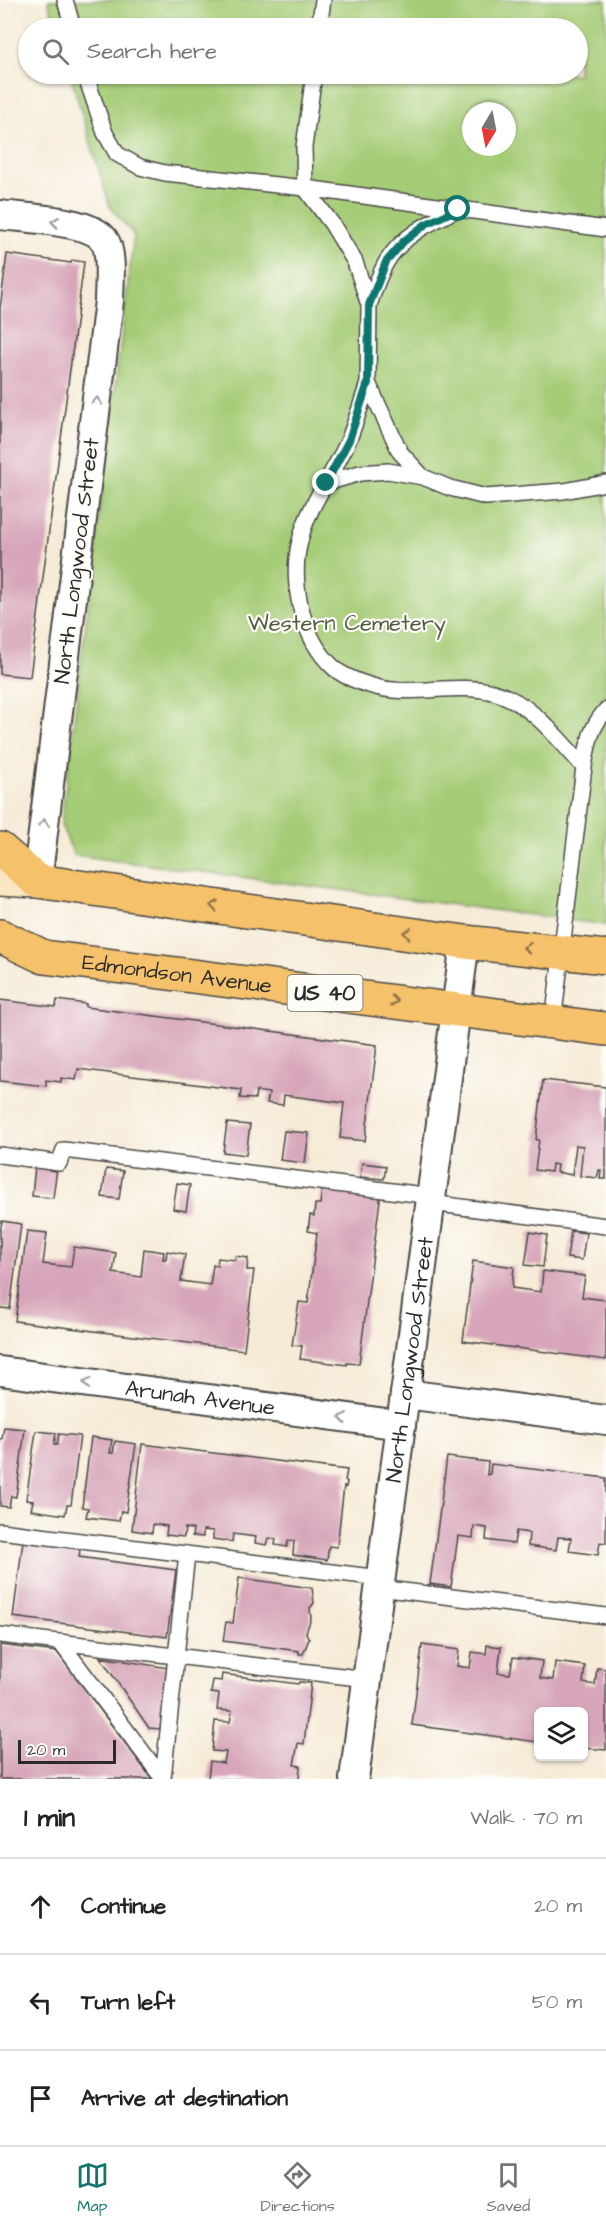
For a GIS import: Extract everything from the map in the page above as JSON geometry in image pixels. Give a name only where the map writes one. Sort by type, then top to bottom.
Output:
[{"type":"main road","points":[[0,849],[37,881]]},
{"type":"main road","points":[[0,879],[37,881],[465,942],[606,957]]},
{"type":"main road","name":"US 40","points":[[0,936],[44,957]]},
{"type":"main road","name":"Edmondson Avenue","points":[[0,949],[44,957],[606,1029]]},
{"type":"street","name":"North Longwood Street","points":[[0,215],[87,228],[99,234],[106,241],[110,270],[109,300],[37,881]]},
{"type":"street","name":"North Longwood Street","points":[[356,1779],[367,1679],[465,942]]},
{"type":"street","name":"Arunah Avenue","points":[[0,1371],[401,1425]]},
{"type":"street","points":[[405,1394],[606,1420]]},
{"type":"lane","points":[[65,0],[70,18]]},
{"type":"lane","points":[[320,18],[323,0]]},
{"type":"lane","points":[[88,84],[105,133],[117,154],[140,167],[165,173],[606,229]]},
{"type":"lane","points":[[313,84],[304,147],[305,189],[332,224],[355,262],[369,305],[368,383],[349,440],[310,512],[300,538],[297,578],[302,616],[315,646],[335,669],[363,683],[393,690],[458,688],[494,693],[522,706],[537,718],[584,767]]},
{"type":"lane","points":[[369,305],[386,262],[404,241],[426,224],[458,209]]},
{"type":"lane","points":[[368,383],[400,452],[423,477]]},
{"type":"lane","points":[[326,483],[360,473],[388,471],[423,477],[450,488],[486,496],[564,491],[606,483]]},
{"type":"lane","points":[[553,1022],[584,767],[594,723],[606,710]]},
{"type":"lane","points":[[0,1155],[59,1163],[64,1150],[431,1199],[606,1226]]},
{"type":"lane","points":[[0,1531],[187,1554],[606,1616]]},
{"type":"lane","points":[[163,1779],[187,1554]]},
{"type":"lane","points":[[0,1635],[367,1679]]},
{"type":"lane","points":[[60,1642],[163,1779]]},
{"type":"green space","name":"Western Cemetery","points":[[48,0],[606,0],[606,925],[74,855],[61,825],[134,235],[110,207],[73,84],[588,84],[588,18],[53,18]]},
{"type":"building","points":[[7,254],[71,263],[72,260],[84,262],[30,677],[0,674],[0,309]]},
{"type":"building","points":[[0,1000],[56,1007],[57,1000],[86,1004],[86,1007],[377,1045],[365,1141],[340,1138],[344,1103],[284,1095],[283,1105],[267,1103],[269,1093],[256,1091],[255,1099],[240,1098],[241,1090],[78,1069],[76,1080],[61,1078],[61,1082],[46,1080],[46,1086],[0,1081]]},
{"type":"building","points":[[543,1080],[606,1087],[606,1179],[600,1179],[601,1170],[597,1178],[580,1176],[583,1146],[576,1145],[572,1175],[556,1172],[557,1165],[552,1164],[551,1172],[535,1170]]},
{"type":"building","points":[[227,1123],[250,1125],[246,1155],[223,1152]]},
{"type":"building","points":[[284,1131],[309,1133],[305,1163],[280,1160]]},
{"type":"building","points":[[362,1163],[386,1166],[384,1179],[360,1177]]},
{"type":"building","points":[[35,1166],[57,1168],[53,1198],[32,1196]]},
{"type":"building","points":[[106,1169],[123,1171],[119,1199],[102,1197]]},
{"type":"building","points":[[177,1183],[190,1185],[186,1211],[173,1209]]},
{"type":"building","points":[[322,1187],[381,1192],[359,1364],[347,1363],[347,1365],[300,1359],[302,1346],[292,1345],[299,1302],[308,1303],[317,1233],[308,1231],[310,1215],[314,1216],[315,1204],[320,1204]]},
{"type":"building","points":[[2,1221],[21,1224],[10,1309],[0,1308]]},
{"type":"building","points":[[27,1231],[47,1233],[43,1264],[71,1267],[74,1247],[116,1253],[113,1273],[141,1277],[144,1249],[164,1252],[163,1259],[166,1259],[167,1251],[185,1254],[181,1281],[210,1285],[213,1265],[217,1266],[218,1258],[235,1260],[235,1256],[248,1258],[247,1270],[254,1270],[244,1350],[15,1321]]},
{"type":"building","points":[[571,1231],[586,1233],[582,1260],[567,1258]]},
{"type":"building","points":[[530,1232],[547,1235],[543,1267],[525,1265]]},
{"type":"building","points":[[473,1261],[514,1267],[512,1288],[541,1292],[543,1271],[585,1276],[582,1297],[606,1300],[606,1360],[463,1341]]},
{"type":"building","points":[[4,1427],[25,1429],[16,1497],[11,1496],[9,1507],[0,1506],[0,1439],[2,1439]]},
{"type":"building","points":[[36,1431],[56,1433],[54,1445],[57,1445],[59,1434],[80,1436],[71,1505],[67,1505],[65,1515],[31,1510],[33,1501],[26,1500]]},
{"type":"building","points":[[91,1437],[112,1440],[110,1453],[113,1453],[115,1441],[136,1444],[126,1512],[121,1511],[119,1521],[86,1517],[88,1508],[82,1507]]},
{"type":"building","points":[[142,1444],[347,1470],[337,1547],[329,1546],[327,1560],[293,1555],[294,1541],[288,1541],[287,1547],[275,1545],[276,1539],[268,1538],[266,1545],[255,1543],[256,1537],[233,1534],[232,1542],[213,1539],[213,1531],[203,1530],[203,1537],[192,1536],[193,1529],[185,1528],[184,1537],[166,1535],[167,1526],[153,1524],[152,1533],[132,1530]]},
{"type":"building","points":[[447,1457],[488,1462],[487,1475],[490,1474],[491,1464],[606,1478],[606,1543],[600,1542],[598,1555],[569,1551],[571,1538],[558,1537],[556,1550],[528,1546],[529,1533],[516,1531],[514,1544],[486,1540],[487,1528],[474,1526],[473,1538],[458,1536],[451,1587],[430,1584]]},
{"type":"building","points":[[23,1541],[80,1549],[79,1557],[176,1570],[167,1637],[13,1617]]},
{"type":"building","points":[[239,1578],[312,1588],[314,1603],[310,1608],[311,1618],[306,1633],[309,1639],[303,1654],[299,1654],[299,1651],[223,1641],[226,1622],[233,1623]]},
{"type":"building","points":[[0,1645],[57,1652],[152,1779],[0,1779]]},
{"type":"building","points":[[422,1645],[459,1650],[457,1666],[470,1668],[472,1652],[486,1654],[487,1645],[501,1647],[498,1673],[510,1674],[513,1657],[542,1661],[540,1678],[553,1680],[555,1662],[585,1666],[583,1683],[595,1685],[597,1668],[606,1669],[606,1750],[588,1748],[588,1707],[534,1707],[534,1741],[412,1725]]},
{"type":"building","points":[[100,1657],[169,1668],[160,1729],[149,1728]]},
{"type":"building","points":[[222,1674],[298,1684],[299,1682],[311,1683],[304,1744],[298,1743],[294,1765],[300,1766],[299,1779],[208,1779],[210,1761],[224,1763],[226,1752],[212,1751],[215,1721],[230,1722],[232,1711],[217,1710],[219,1694],[211,1693],[213,1680],[221,1681]]},
{"type":"route","points":[[326,483],[349,440],[368,383],[369,305],[386,262],[404,241],[426,224],[458,209]]}]
